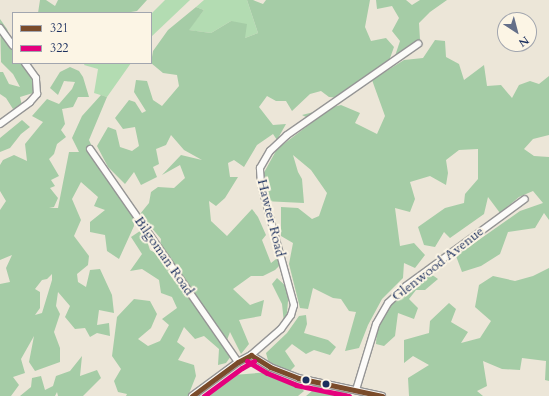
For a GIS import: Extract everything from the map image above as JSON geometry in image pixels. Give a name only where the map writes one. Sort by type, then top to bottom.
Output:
[{"type":"street","points":[[0,28],[12,45]]},
{"type":"street","name":"Hawter Road","points":[[192,396],[238,362],[252,355],[281,329],[291,315],[294,305],[261,184],[260,168],[270,151],[287,135],[418,44]]},
{"type":"street","points":[[0,124],[30,102],[37,94],[36,78],[26,64]]},
{"type":"street","name":"Bilgoman Road","points":[[90,149],[238,362]]},
{"type":"street","name":"Glenwood Avenue","points":[[356,390],[376,324],[388,303],[406,286],[525,199]]},
{"type":"street","points":[[252,355],[270,367],[298,378],[382,396]]},
{"type":"green space","points":[[40,0],[46,0],[55,6],[58,0],[147,0],[137,11],[131,12],[38,12]]},
{"type":"green space","points":[[165,0],[190,0],[152,36],[152,13]]},
{"type":"green space","points":[[204,0],[247,0],[258,33],[245,38],[231,21],[211,33],[188,30],[204,10],[196,7]]},
{"type":"green space","points":[[247,0],[253,0],[263,4],[266,0],[370,0],[365,27],[371,41],[386,38],[394,47],[389,61],[371,79],[358,81],[340,98],[329,97],[321,91],[310,94],[292,111],[286,101],[276,101],[267,96],[259,107],[273,125],[286,124],[277,140],[273,134],[257,145],[244,167],[234,160],[228,163],[230,177],[238,177],[225,198],[216,206],[209,201],[211,221],[227,236],[252,209],[258,217],[266,235],[262,240],[271,263],[280,256],[280,265],[275,270],[263,276],[251,276],[233,289],[250,305],[264,300],[261,316],[239,320],[249,344],[241,354],[230,332],[227,340],[231,356],[226,363],[218,365],[219,349],[204,336],[195,339],[184,327],[177,342],[185,348],[178,360],[194,365],[196,376],[188,396],[126,396],[127,394],[118,392],[114,381],[121,369],[112,356],[117,317],[134,299],[150,301],[157,314],[151,328],[138,339],[148,346],[160,341],[169,325],[162,319],[177,308],[172,297],[161,293],[159,280],[142,269],[130,271],[142,254],[131,237],[143,229],[150,250],[159,255],[161,239],[140,214],[149,203],[151,192],[158,187],[174,188],[185,178],[180,165],[162,175],[181,155],[202,160],[184,150],[171,135],[166,145],[156,149],[159,164],[153,167],[157,177],[141,185],[134,172],[125,184],[108,167],[97,146],[108,127],[116,130],[120,147],[132,151],[139,146],[135,127],[123,129],[115,118],[129,100],[135,102],[142,113],[146,111],[134,92],[136,80],[147,81],[153,100],[162,106],[179,86],[177,75],[163,73],[152,64],[153,51],[168,30],[196,7],[204,10],[189,30],[211,33],[231,21],[247,24],[245,38],[258,33]]},
{"type":"green space","points":[[376,0],[406,0],[412,5],[420,0],[447,0],[430,12],[419,23],[420,40],[395,56],[400,41],[392,31],[399,18],[392,6],[377,9]]},
{"type":"green space","points":[[0,19],[7,29],[12,42],[12,64],[26,64],[33,67],[33,93],[20,97],[22,106],[13,109],[6,98],[0,94],[0,72],[3,72],[9,84],[20,87],[13,74],[1,62]]},
{"type":"green space","points":[[435,40],[445,41],[446,57],[459,64],[464,80],[484,65],[487,86],[501,85],[512,98],[519,85],[530,81],[539,84],[549,76],[549,135],[533,139],[524,149],[534,156],[549,157],[549,220],[544,213],[535,228],[508,232],[500,254],[481,266],[462,272],[456,256],[520,211],[543,203],[533,191],[519,197],[500,213],[488,197],[484,214],[450,238],[444,232],[435,247],[424,245],[418,227],[445,208],[464,203],[465,194],[478,179],[478,149],[459,150],[446,160],[448,173],[446,185],[430,176],[410,182],[415,199],[410,212],[395,208],[400,246],[414,243],[425,255],[415,268],[404,263],[403,278],[382,299],[368,325],[359,348],[345,351],[356,312],[349,311],[341,299],[333,298],[313,288],[308,309],[300,308],[289,264],[293,243],[281,236],[281,207],[298,208],[312,219],[319,216],[327,193],[311,170],[293,155],[298,172],[302,179],[304,203],[263,201],[261,178],[277,149],[314,121],[302,115],[341,105],[360,113],[355,123],[377,134],[385,116],[372,80],[404,60],[423,58]]},
{"type":"green space","points":[[130,64],[107,97],[94,93],[98,69],[84,65]]},
{"type":"green space","points":[[70,67],[79,71],[83,77],[89,97],[78,97],[73,107],[62,109],[65,124],[61,130],[66,137],[57,144],[54,154],[49,159],[59,176],[51,180],[55,186],[50,188],[58,198],[54,207],[49,208],[58,208],[69,152],[79,152],[72,138],[82,116],[101,95],[107,97],[89,140],[95,153],[133,210],[134,226],[119,259],[107,251],[105,235],[90,232],[90,222],[105,210],[94,206],[98,197],[81,182],[72,199],[81,220],[74,236],[89,256],[88,265],[77,274],[78,282],[86,287],[90,270],[100,269],[112,295],[114,313],[99,310],[97,325],[109,323],[110,336],[97,333],[90,337],[85,328],[75,329],[65,317],[70,306],[58,292],[56,306],[60,314],[54,332],[60,348],[60,362],[35,371],[29,362],[34,336],[21,359],[25,373],[13,377],[19,385],[11,396],[0,396],[0,284],[10,282],[6,268],[12,255],[0,260],[0,210],[6,201],[0,191],[0,165],[3,160],[14,155],[27,161],[25,144],[43,122],[32,116],[47,99],[59,104],[72,89],[75,82],[64,81],[58,95],[50,88],[60,72]],"holes":[[[52,274],[52,280],[42,313],[35,315],[40,308],[40,292],[35,289],[42,280],[47,279]]]},
{"type":"green space","points":[[22,120],[30,127],[21,134],[10,148],[0,152],[0,138]]},
{"type":"green space","points":[[549,268],[549,381],[545,380],[546,361],[522,358],[520,370],[502,369],[483,361],[487,386],[477,391],[483,396],[409,396],[408,378],[429,365],[413,356],[404,363],[404,340],[429,333],[430,321],[449,303],[456,309],[451,322],[468,332],[461,343],[480,338],[491,321],[475,307],[479,285],[493,276],[515,281],[533,276]]},
{"type":"green space","points":[[431,274],[438,279],[425,290],[416,290],[409,299],[418,308],[414,319],[398,313],[395,336],[384,346],[376,344],[377,326],[390,305]]},
{"type":"green space","points":[[277,278],[289,289],[287,313],[284,323],[282,304],[272,284]]},
{"type":"green space","points":[[306,315],[307,324],[304,333],[328,340],[336,347],[330,355],[314,350],[306,354],[292,344],[285,351],[295,366],[288,373],[269,364],[266,353],[287,333],[299,316]]},
{"type":"green space","points":[[82,356],[80,376],[97,370],[101,378],[83,396],[58,396],[57,392],[55,396],[20,396],[31,387],[32,378],[41,376],[45,390],[53,386],[56,376],[70,371]]},
{"type":"green space","points":[[270,372],[297,384],[304,391],[298,396],[201,396],[233,375]]},
{"type":"green space","points":[[315,385],[334,393],[338,391],[346,391],[348,396],[306,396],[312,391]]},
{"type":"transit line","name":"321","points":[[251,355],[270,367],[298,378],[382,396]]},
{"type":"transit line","name":"321","points":[[192,396],[238,362],[251,355]]},
{"type":"transit line","name":"322","points":[[247,361],[267,373],[296,385],[349,396]]},
{"type":"transit line","name":"322","points":[[204,396],[254,361]]}]
